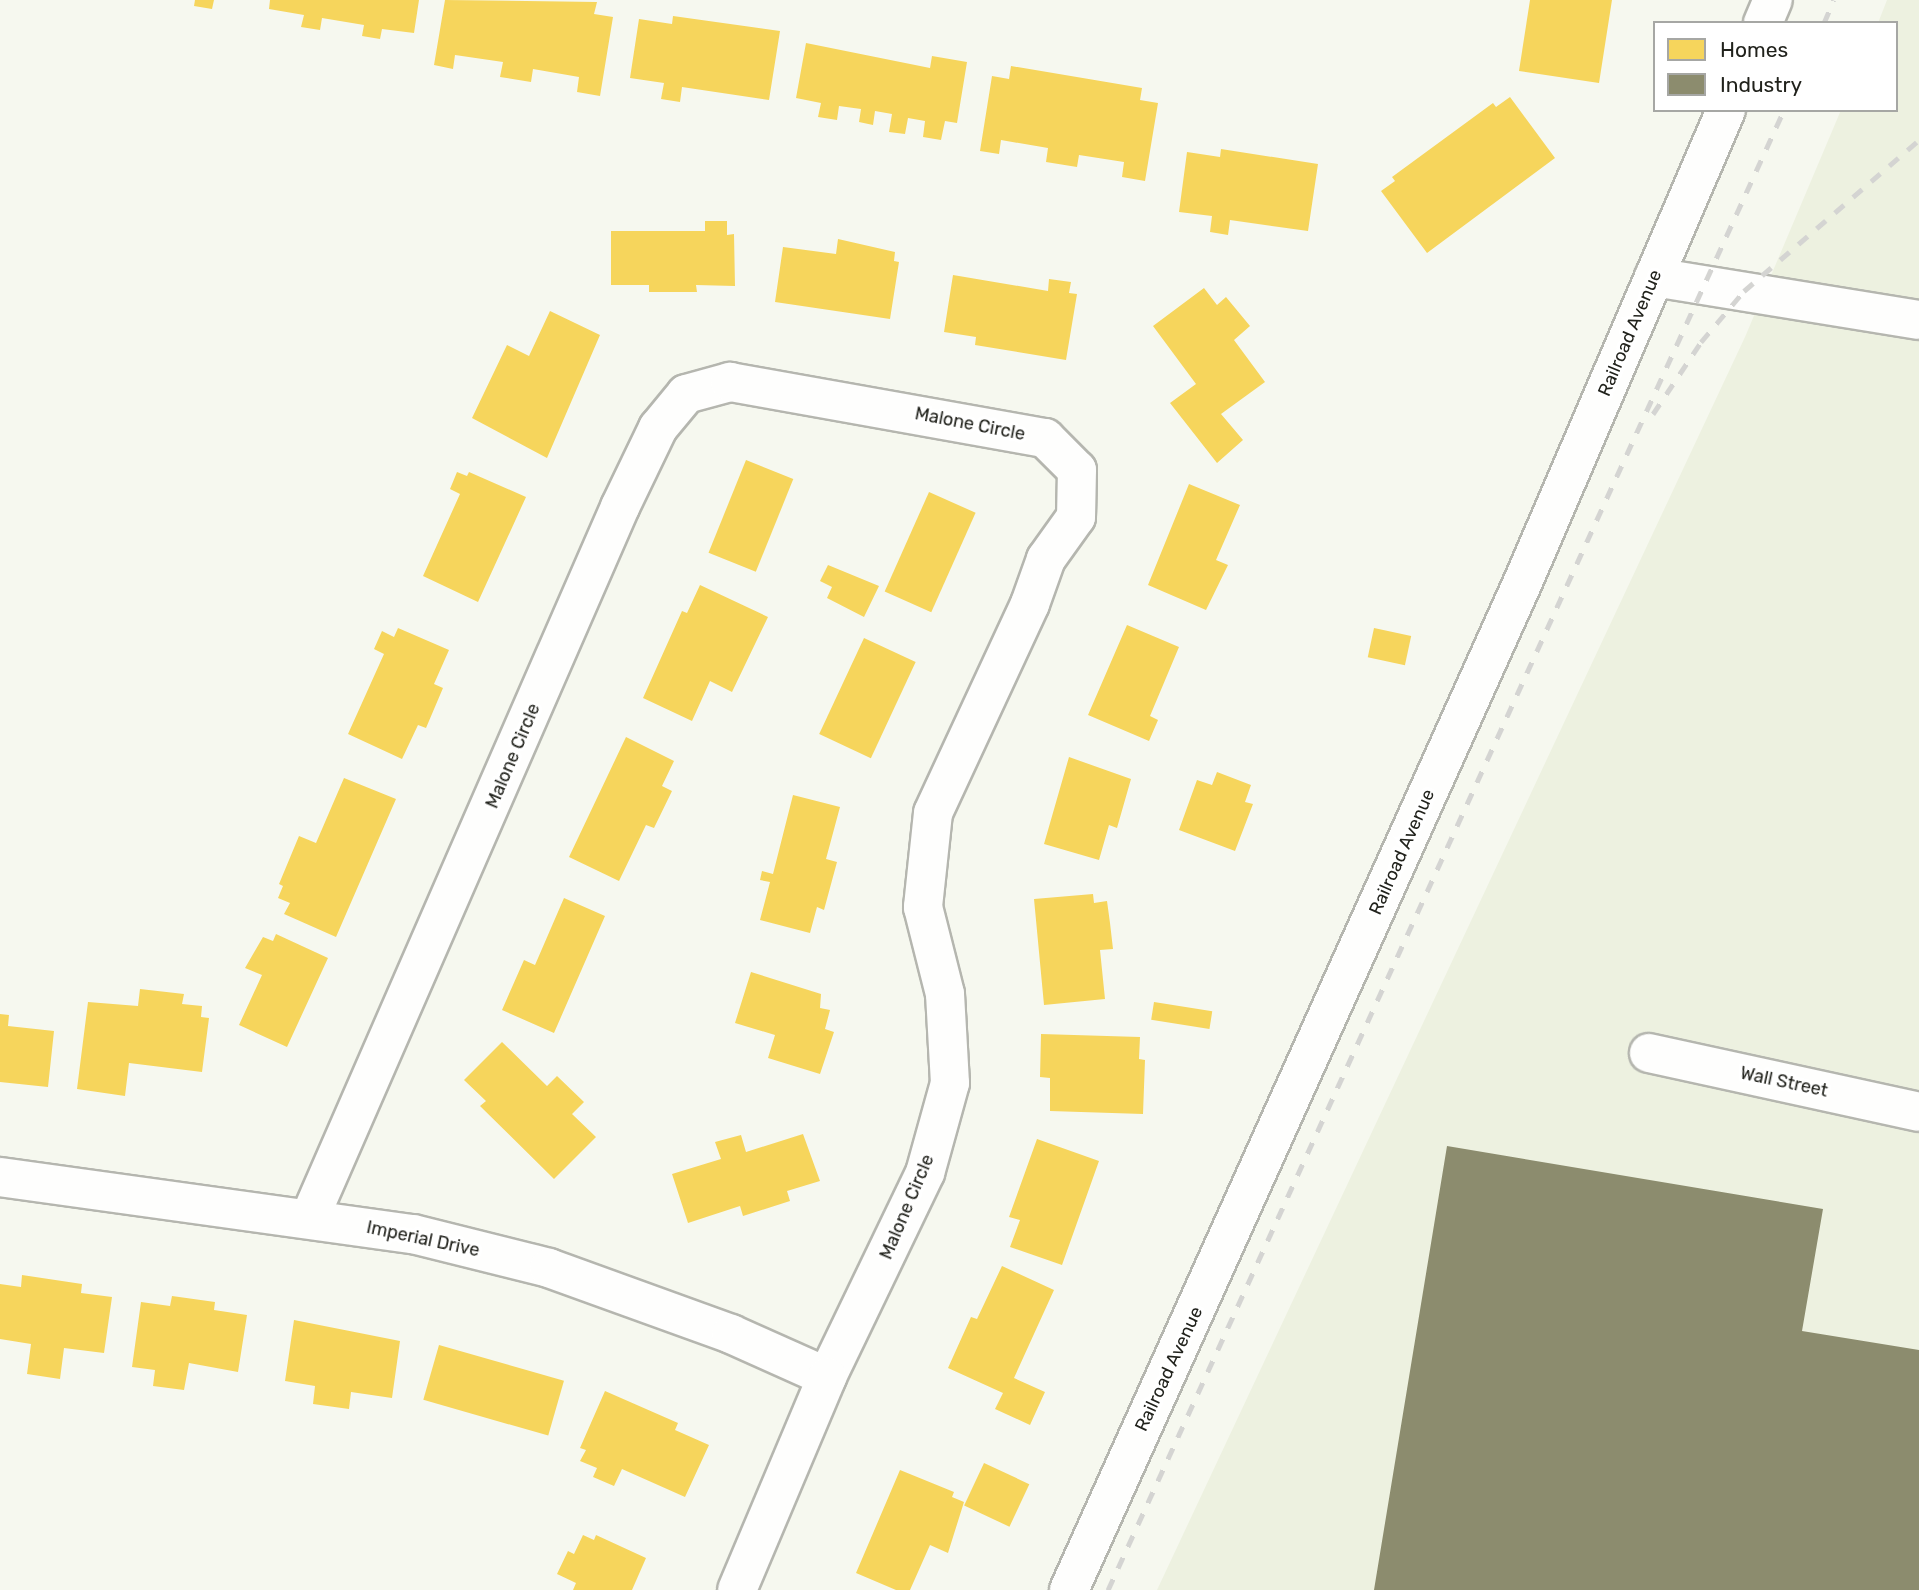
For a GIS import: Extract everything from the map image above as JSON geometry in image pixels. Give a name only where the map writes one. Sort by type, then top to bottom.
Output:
[{"type":"street","points":[[1764,21],[1773,0]]},
{"type":"street","name":"Railroad Avenue","points":[[1069,1590],[1505,622],[1725,112]]},
{"type":"street","points":[[1654,277],[1919,320]]},
{"type":"street","name":"Malone Circle","points":[[310,1217],[620,508],[658,428],[686,394],[730,382],[1045,439],[1077,470],[1076,517],[1046,558],[1030,604],[933,813],[923,907],[945,994],[950,1083],[925,1173],[827,1377],[737,1590]]},
{"type":"street","name":"Wall Street","points":[[1649,1053],[1919,1112]]},
{"type":"street","name":"Imperial Drive","points":[[0,1177],[310,1217],[413,1234],[549,1268],[731,1334],[827,1377]]},
{"type":"shaded area","points":[[1887,0],[1919,0],[1919,1590],[1157,1590],[1745,337],[1840,112],[1898,112],[1898,21],[1879,21]]},
{"type":"building: Homes","points":[[195,0],[214,0],[212,9],[194,6]]},
{"type":"building: Homes","points":[[270,0],[419,0],[414,33],[382,29],[380,39],[362,36],[364,25],[322,18],[320,30],[301,27],[304,15],[269,9]]},
{"type":"building: Homes","points":[[445,0],[597,2],[594,14],[613,17],[600,96],[577,92],[579,77],[533,69],[531,82],[500,77],[503,62],[455,55],[453,69],[434,65]]},
{"type":"building: Homes","points":[[1530,0],[1612,0],[1599,83],[1519,71]]},
{"type":"building: Homes","points":[[673,16],[780,31],[769,100],[682,87],[680,102],[661,99],[664,83],[630,78],[639,19],[672,24]]},
{"type":"building: Homes","points":[[806,43],[930,68],[932,56],[967,62],[957,123],[945,121],[941,140],[923,137],[925,121],[908,118],[905,134],[889,132],[892,114],[875,111],[873,125],[859,122],[861,109],[839,106],[837,120],[818,117],[821,103],[796,98]]},
{"type":"building: Homes","points":[[1011,66],[1142,88],[1140,100],[1158,103],[1145,181],[1122,177],[1124,162],[1079,155],[1077,167],[1046,162],[1048,148],[1001,140],[999,154],[980,151],[992,76],[1009,79]]},
{"type":"building: Homes","points":[[1510,97],[1555,158],[1427,253],[1381,191],[1395,181],[1392,177],[1493,103],[1496,107]]},
{"type":"building: Homes","points":[[1221,149],[1318,164],[1308,231],[1230,220],[1228,235],[1210,232],[1212,216],[1179,212],[1187,152],[1220,157]]},
{"type":"building: Homes","points":[[705,221],[727,221],[727,235],[734,234],[735,286],[696,285],[697,292],[649,292],[649,285],[611,285],[611,231],[705,231]]},
{"type":"building: Homes","points":[[838,239],[895,252],[894,261],[899,262],[890,319],[775,302],[783,247],[836,254]]},
{"type":"building: Homes","points":[[953,275],[1048,291],[1049,279],[1071,282],[1069,293],[1077,294],[1066,360],[975,345],[976,337],[944,332]]},
{"type":"building: Homes","points":[[1204,288],[1217,305],[1226,297],[1250,326],[1234,340],[1265,382],[1221,414],[1243,440],[1217,463],[1170,403],[1196,384],[1153,326]]},
{"type":"building: Homes","points":[[550,311],[600,335],[547,458],[472,418],[507,345],[529,356]]},
{"type":"building: Homes","points":[[746,460],[793,479],[756,572],[709,553]]},
{"type":"building: Homes","points":[[457,472],[467,476],[469,472],[526,497],[478,602],[423,576],[460,494],[450,489]]},
{"type":"building: Homes","points":[[1189,484],[1240,505],[1216,560],[1228,565],[1206,610],[1148,585]]},
{"type":"building: Homes","points":[[929,492],[976,513],[931,612],[885,592]]},
{"type":"building: Homes","points":[[828,565],[879,586],[864,617],[827,598],[832,587],[820,581]]},
{"type":"building: Homes","points":[[700,585],[768,617],[732,692],[710,681],[692,721],[643,698],[682,611],[687,613]]},
{"type":"building: Homes","points":[[1127,625],[1179,647],[1150,716],[1158,720],[1149,741],[1088,715]]},
{"type":"building: Homes","points":[[398,628],[449,650],[434,684],[443,688],[426,728],[418,725],[402,759],[348,734],[384,654],[374,649],[382,631],[394,637]]},
{"type":"building: Homes","points":[[1374,628],[1411,636],[1405,665],[1368,657]]},
{"type":"building: Homes","points":[[864,638],[916,662],[871,758],[819,734]]},
{"type":"building: Homes","points":[[626,737],[674,761],[662,786],[672,791],[654,828],[646,825],[619,881],[569,857]]},
{"type":"building: Homes","points":[[1069,757],[1131,779],[1117,828],[1109,825],[1099,860],[1044,844]]},
{"type":"building: Homes","points":[[1217,772],[1251,785],[1245,802],[1253,804],[1235,851],[1179,830],[1197,780],[1212,785]]},
{"type":"building: Homes","points":[[344,778],[396,799],[336,937],[284,914],[290,903],[278,898],[283,886],[279,884],[299,836],[316,843]]},
{"type":"building: Homes","points":[[793,795],[840,807],[826,859],[837,862],[824,910],[817,907],[810,933],[760,920],[770,882],[760,880],[762,871],[773,874]]},
{"type":"building: Homes","points":[[1093,894],[1094,903],[1107,901],[1113,949],[1100,950],[1105,999],[1044,1005],[1034,899]]},
{"type":"building: Homes","points":[[564,898],[605,916],[554,1033],[502,1010],[524,960],[535,965]]},
{"type":"building: Homes","points":[[276,934],[328,958],[287,1047],[239,1025],[262,975],[245,968],[263,937],[273,941]]},
{"type":"building: Homes","points":[[751,972],[821,994],[820,1008],[830,1010],[825,1029],[834,1032],[820,1074],[768,1058],[775,1035],[735,1023]]},
{"type":"building: Homes","points":[[140,989],[184,994],[182,1004],[202,1006],[201,1017],[209,1018],[202,1072],[129,1063],[125,1096],[77,1089],[88,1002],[138,1006]]},
{"type":"building: Homes","points":[[1154,1002],[1212,1011],[1209,1029],[1151,1020]]},
{"type":"building: Homes","points":[[0,1014],[9,1015],[8,1026],[54,1031],[48,1087],[0,1082]]},
{"type":"building: Homes","points":[[1041,1034],[1140,1037],[1139,1059],[1145,1060],[1143,1114],[1050,1111],[1050,1078],[1040,1077]]},
{"type":"building: Homes","points":[[502,1042],[547,1086],[557,1076],[584,1102],[572,1114],[596,1137],[554,1179],[480,1106],[486,1101],[464,1080]]},
{"type":"building: Homes","points":[[803,1134],[820,1181],[787,1191],[790,1201],[743,1216],[740,1206],[688,1223],[672,1174],[721,1159],[715,1142],[741,1135],[746,1152]]},
{"type":"building: Homes","points":[[1037,1139],[1099,1161],[1062,1265],[1010,1247],[1020,1220],[1009,1217]]},
{"type":"building: Homes","points":[[1002,1266],[1054,1290],[1014,1378],[1045,1392],[1030,1425],[995,1409],[1003,1393],[948,1368],[971,1317],[977,1319]]},
{"type":"building: Homes","points":[[22,1275],[82,1284],[81,1293],[112,1297],[104,1353],[64,1348],[60,1379],[27,1374],[31,1344],[0,1339],[0,1284],[21,1287]]},
{"type":"building: Homes","points":[[172,1296],[215,1302],[214,1310],[247,1315],[238,1372],[189,1363],[184,1390],[153,1386],[155,1370],[132,1367],[141,1302],[170,1306]]},
{"type":"building: Homes","points":[[294,1320],[400,1341],[392,1398],[351,1392],[349,1409],[313,1404],[315,1386],[285,1381]]},
{"type":"building: Homes","points":[[439,1345],[564,1381],[548,1436],[423,1400]]},
{"type":"building: Homes","points":[[605,1391],[678,1423],[675,1430],[709,1445],[685,1497],[622,1469],[614,1486],[593,1477],[597,1468],[580,1461],[586,1450],[580,1448]]},
{"type":"building: Homes","points":[[984,1463],[1029,1484],[1009,1527],[964,1506]]},
{"type":"building: Homes","points":[[900,1470],[954,1492],[952,1497],[964,1502],[948,1553],[930,1545],[910,1590],[896,1590],[856,1573]]},
{"type":"building: Homes","points":[[583,1535],[594,1540],[596,1535],[646,1558],[632,1590],[573,1590],[576,1583],[557,1574],[568,1551],[574,1554]]},
{"type":"building: Industry","points":[[1447,1146],[1823,1209],[1802,1331],[1919,1350],[1919,1590],[1374,1590]]},
{"type":"railway","points":[[1825,21],[1834,0]]},
{"type":"railway","points":[[1108,1590],[1783,112]]},
{"type":"railway","points":[[1653,414],[1701,342],[1744,291],[1919,140]]}]
